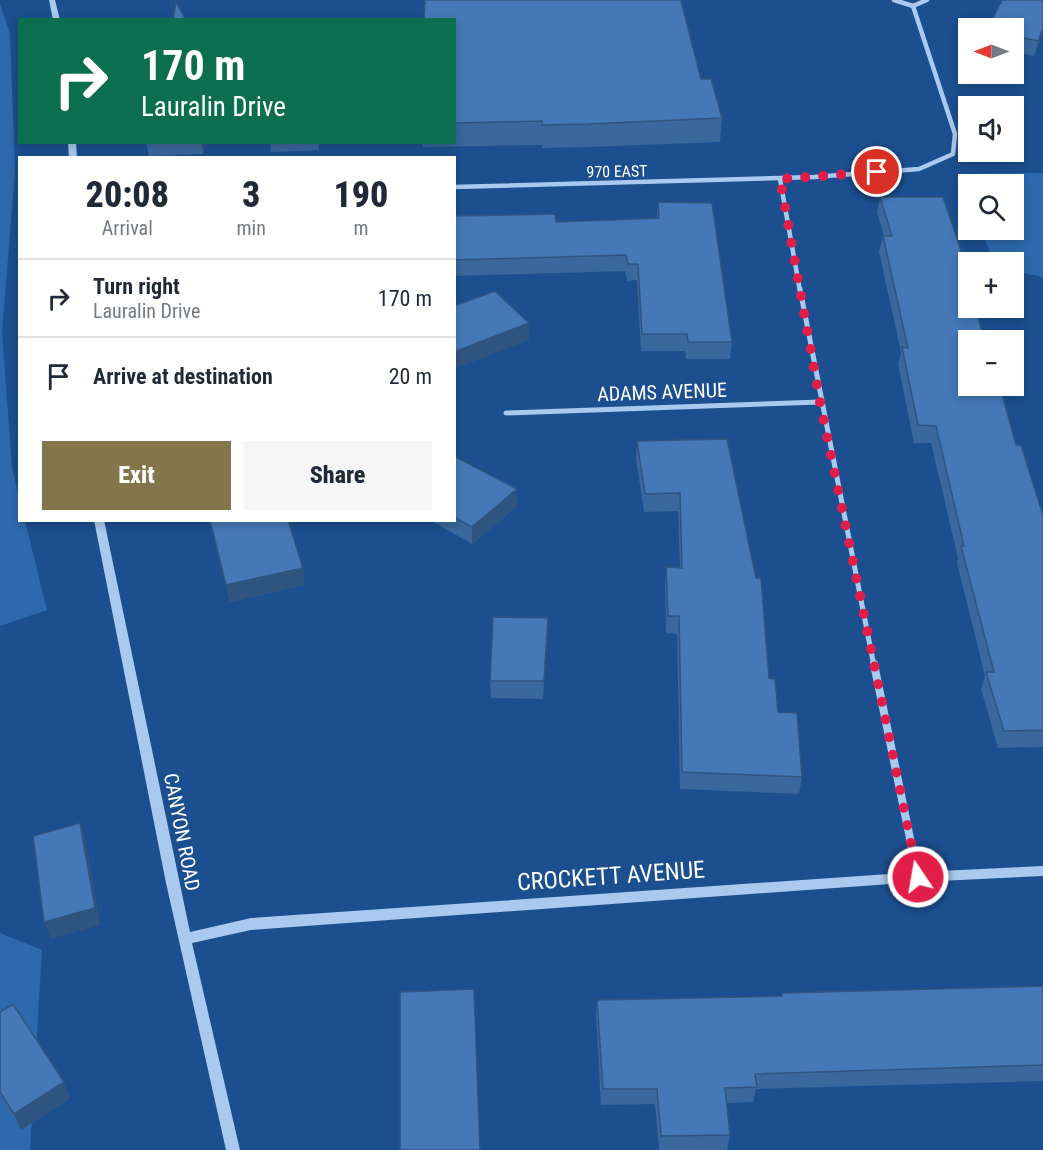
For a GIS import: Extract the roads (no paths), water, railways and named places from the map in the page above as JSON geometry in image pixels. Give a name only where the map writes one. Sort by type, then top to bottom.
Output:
[{"type":"street","points":[[52,0],[56,18]]},
{"type":"street","points":[[894,0],[913,6],[927,0]]},
{"type":"street","name":"970 EAST","points":[[456,187],[780,179],[919,169],[953,154],[955,134],[913,6]]},
{"type":"street","points":[[780,179],[820,402],[918,877]]},
{"type":"street","name":"ADAMS AVENUE","points":[[506,413],[820,402]]},
{"type":"street","name":"CANYON ROAD","points":[[99,522],[184,939],[232,1150]]},
{"type":"street","name":"CROCKETT AVENUE","points":[[184,939],[251,924],[918,877],[1043,871]]}]
